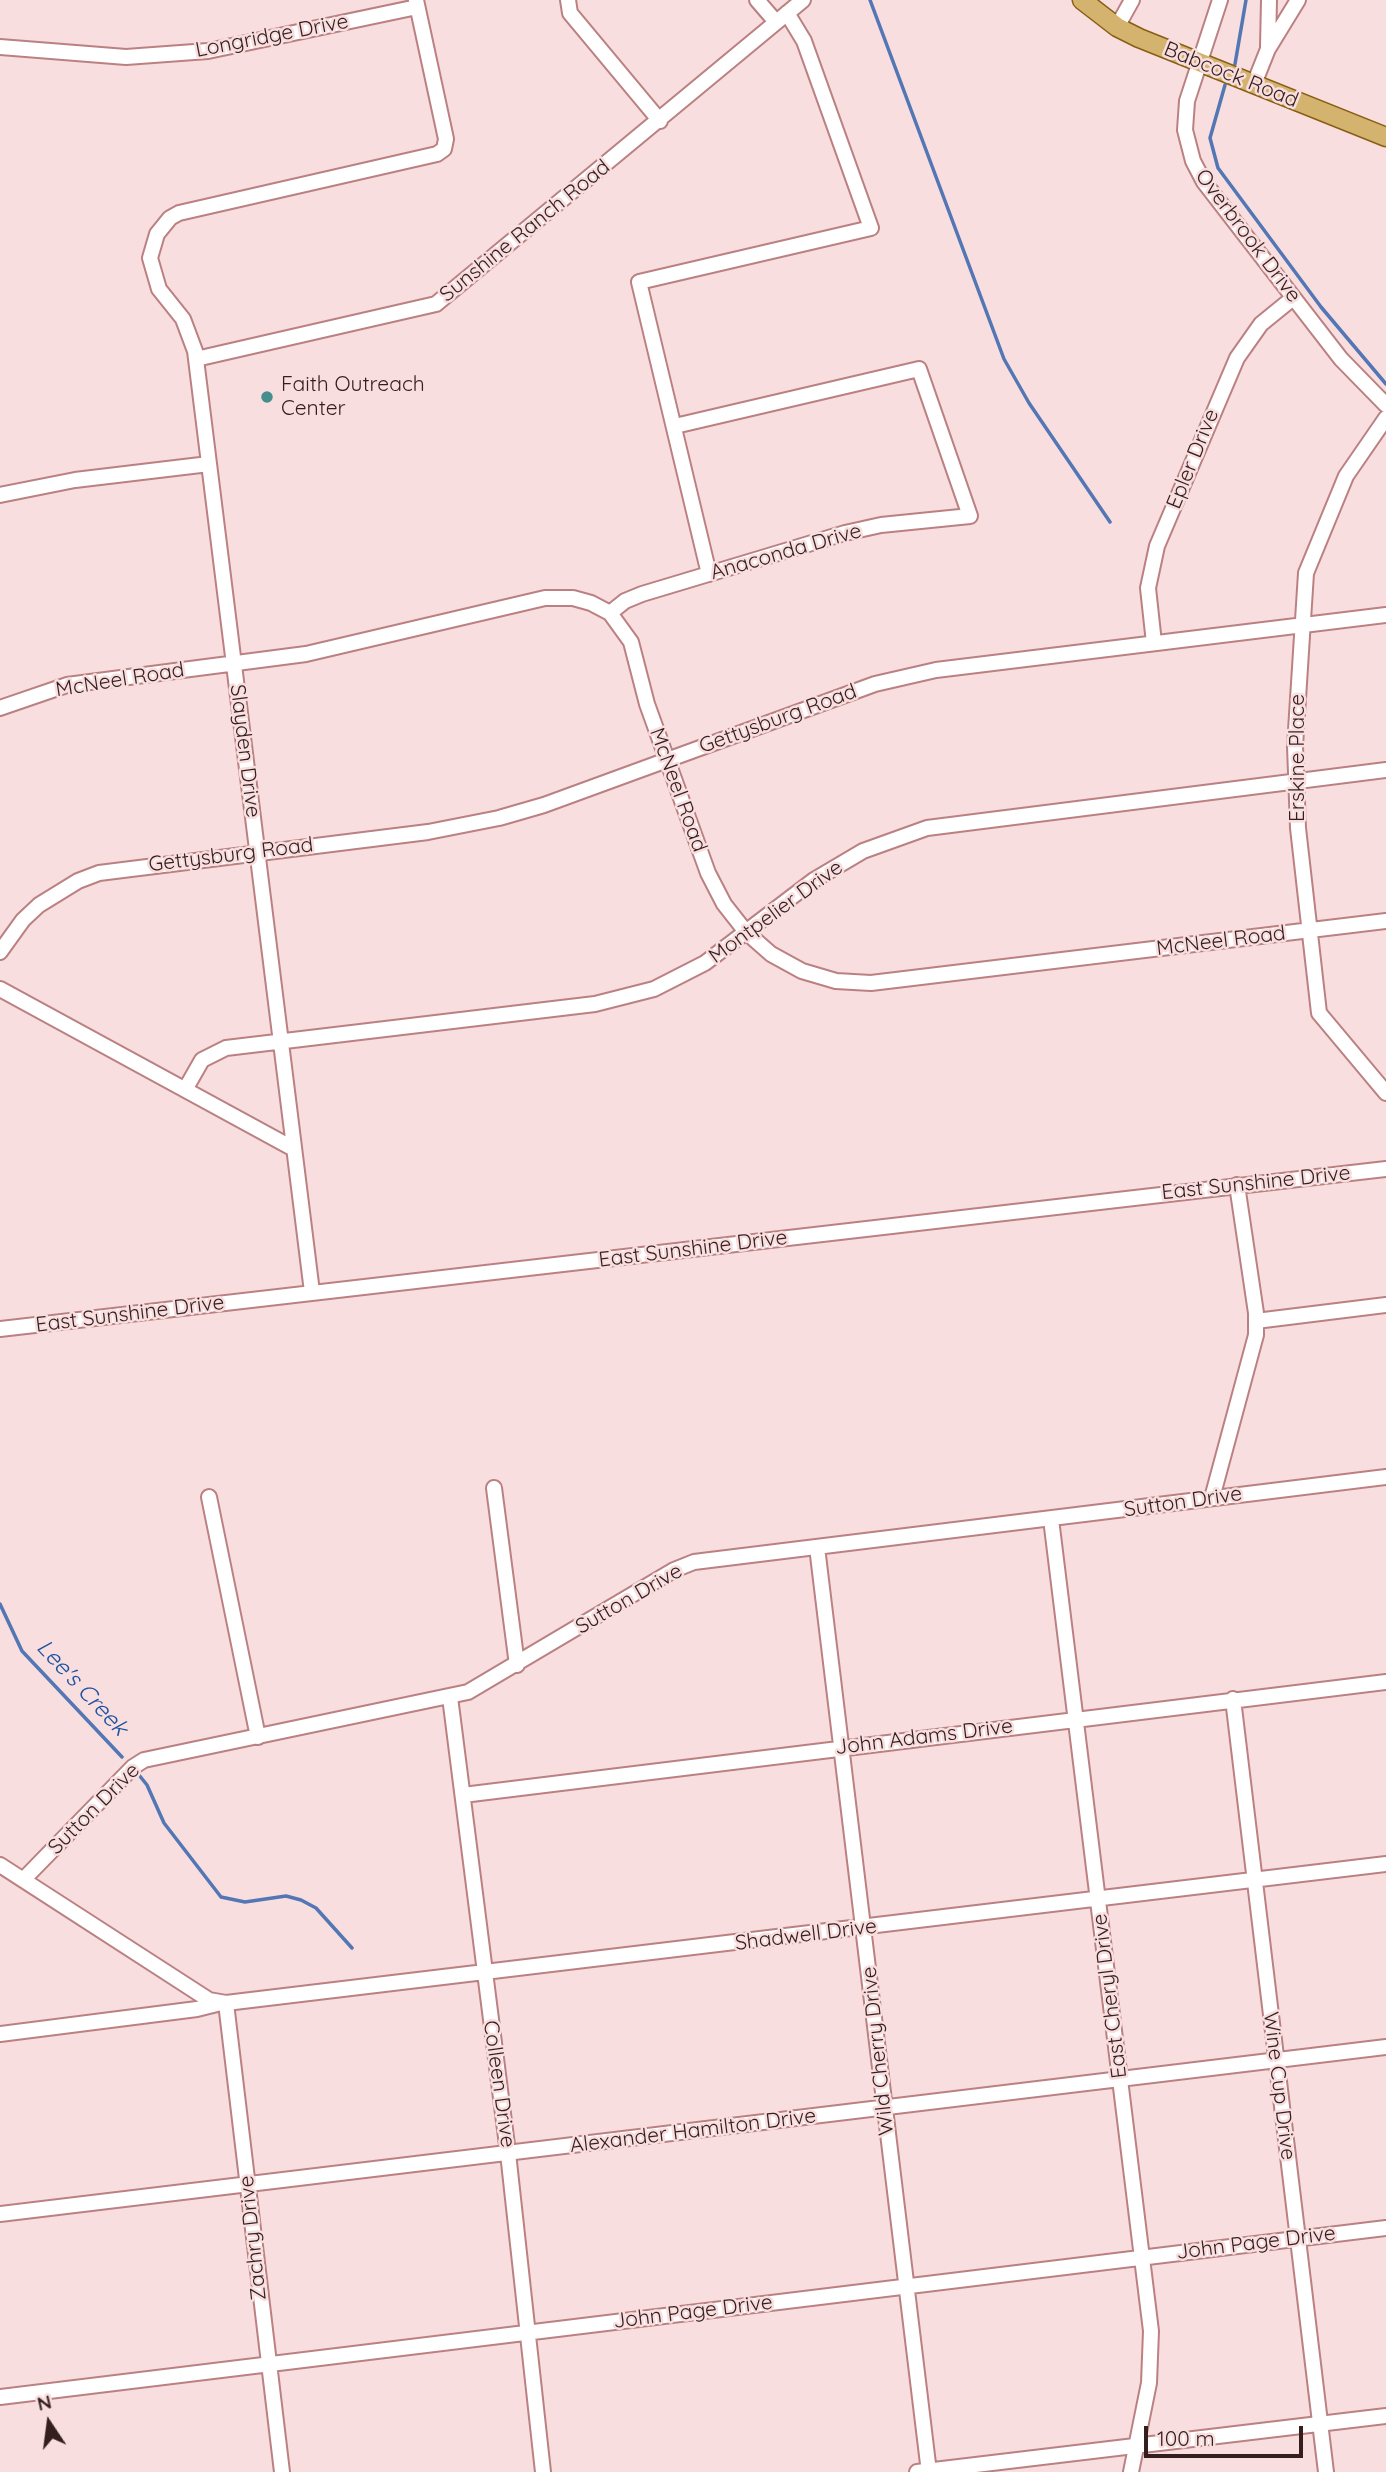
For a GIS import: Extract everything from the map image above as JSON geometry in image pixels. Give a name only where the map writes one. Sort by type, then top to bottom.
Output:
[{"type":"main road","name":"Babcock Road","points":[[1082,0],[1118,27],[1386,137]]},
{"type":"street","points":[[568,0],[570,13],[660,121]]},
{"type":"street","points":[[709,574],[639,282],[871,228],[804,41],[781,18],[757,0]]},
{"type":"street","name":"Sunshine Ranch Road","points":[[196,359],[436,304],[803,0]]},
{"type":"street","points":[[1118,27],[1132,0]]},
{"type":"street","name":"Overbrook Drive","points":[[1220,0],[1187,102],[1185,120],[1193,161],[1203,181],[1341,359],[1386,405]]},
{"type":"street","points":[[1268,49],[1269,0]]},
{"type":"street","points":[[1254,84],[1268,49],[1298,0]]},
{"type":"street","name":"Longridge Drive","points":[[0,47],[126,57],[208,51],[417,3]]},
{"type":"street","name":"Slayden Drive","points":[[312,1292],[196,359],[183,319],[159,289],[152,273],[152,247],[163,225],[170,218],[190,209],[437,154],[444,149],[446,139],[417,3]]},
{"type":"street","name":"Epler Drive","points":[[1154,643],[1148,588],[1157,546],[1237,358],[1261,324],[1293,298]]},
{"type":"street","name":"Anaconda Drive","points":[[610,613],[625,601],[845,533],[970,516],[919,369],[675,426]]},
{"type":"street","name":"Erskine Place","points":[[1386,418],[1346,476],[1310,560],[1304,587],[1301,626],[1296,781],[1319,1013],[1386,1093]]},
{"type":"street","points":[[0,495],[75,480],[209,464]]},
{"type":"street","name":"McNeel Road","points":[[0,708],[78,683],[324,650],[545,598],[573,598],[591,603],[610,613],[631,642],[647,704],[708,873],[724,904],[746,932],[771,954],[802,971],[836,981],[871,983],[1386,921]]},
{"type":"street","name":"Gettysburg Road","points":[[0,952],[31,913],[78,881],[118,869],[466,825],[544,805],[874,684],[936,670],[1386,615]]},
{"type":"street","name":"Montpelier Drive","points":[[186,1088],[202,1060],[217,1050],[614,1000],[654,989],[680,978],[814,880],[863,851],[927,828],[1386,769]]},
{"type":"street","points":[[0,989],[294,1149]]},
{"type":"street","name":"East Sunshine Drive","points":[[0,1329],[1386,1169]]},
{"type":"street","points":[[1212,1498],[1253,1350],[1256,1321],[1237,1185]]},
{"type":"street","points":[[1256,1321],[1386,1305]]},
{"type":"street","name":"Sutton Drive","points":[[23,1880],[133,1767],[144,1759],[468,1692],[683,1566],[1386,1476]]},
{"type":"street","points":[[494,1488],[517,1665]]},
{"type":"street","points":[[209,1497],[258,1737]]},
{"type":"street","name":"East Cheryl Drive","points":[[1051,1519],[1152,2351],[1144,2417],[1131,2472]]},
{"type":"street","name":"Wild Cherry Drive","points":[[817,1547],[864,1928],[925,2472]]},
{"type":"street","name":"John Adams Drive","points":[[463,1794],[1386,1682]]},
{"type":"street","name":"Colleen Drive","points":[[450,1697],[530,2332],[543,2472]]},
{"type":"street","name":"Wine Cup Drive","points":[[1233,1699],[1326,2472]]},
{"type":"street","name":"Shadwell Drive","points":[[0,2034],[197,2010],[224,2003],[1386,1864]]},
{"type":"street","points":[[0,1865],[209,2000],[224,2003]]},
{"type":"street","name":"Zachry Drive","points":[[224,2003],[282,2472]]},
{"type":"street","name":"Alexander Hamilton Drive","points":[[0,2214],[1386,2047]]},
{"type":"street","name":"John Page Drive","points":[[0,2396],[1386,2228]]},
{"type":"street","points":[[925,2472],[1386,2416]]},
{"type":"waterway","points":[[870,0],[1004,359],[1029,403],[1110,522]]},
{"type":"waterway","points":[[1235,64],[1246,0]]},
{"type":"waterway","points":[[1225,85],[1210,138],[1218,168],[1321,307],[1386,384]]},
{"type":"waterway","name":"Lee's Creek","points":[[0,1604],[22,1651],[122,1757]]},
{"type":"waterway","name":"Lee's Creek","points":[[139,1775],[147,1785],[164,1823],[221,1897],[245,1902],[286,1896],[301,1900],[316,1908],[352,1948]]},
{"type":"place","name":"Faith Outreach Center","points":[[267,397]]}]
